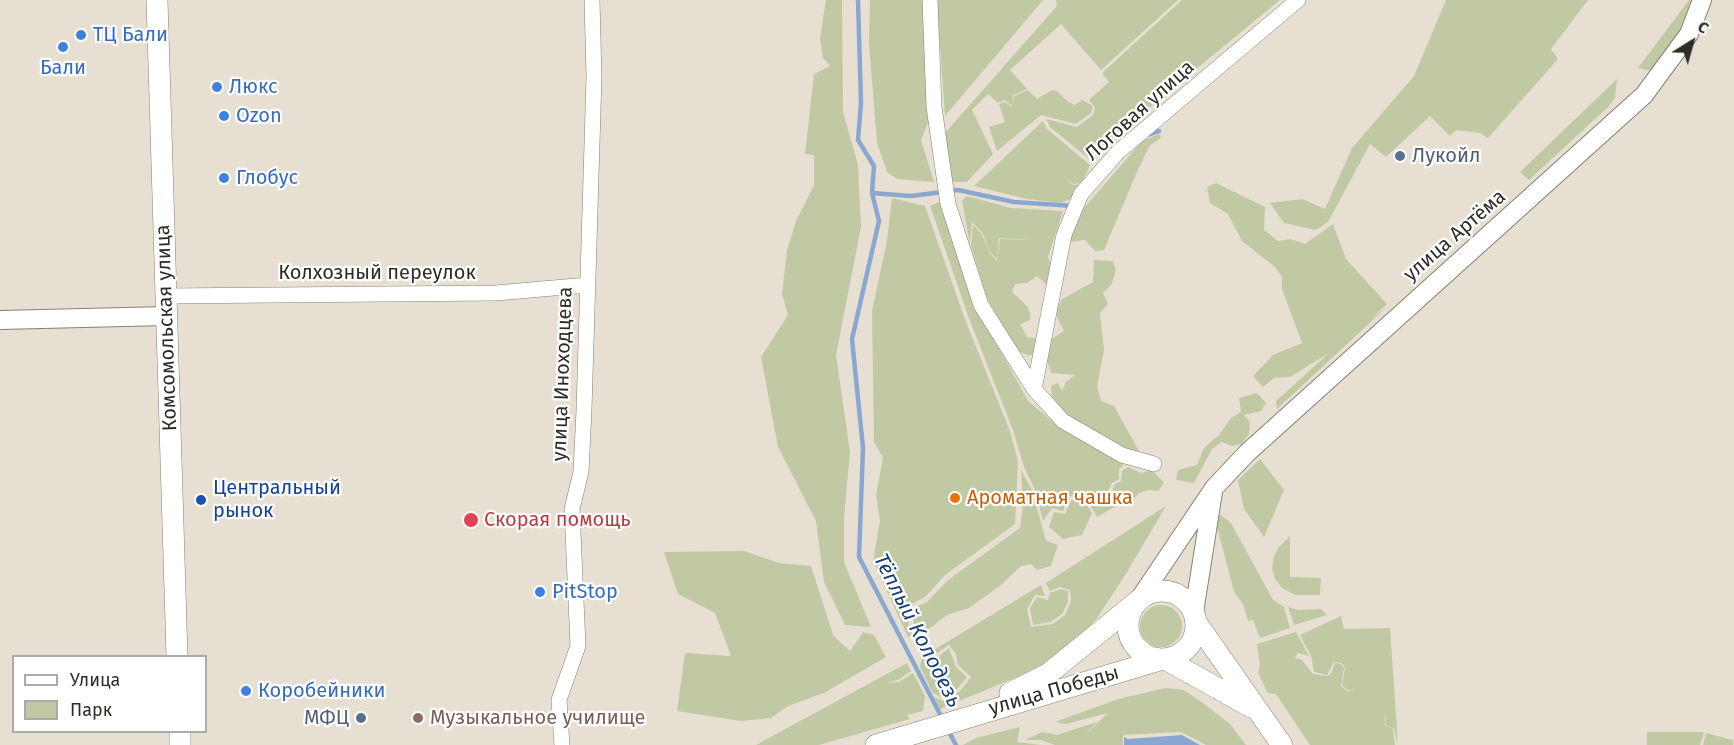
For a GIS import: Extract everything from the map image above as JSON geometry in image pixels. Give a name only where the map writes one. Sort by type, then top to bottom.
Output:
[{"type":"main road","name":"Комсомольская улица","points":[[157,0],[177,655]]},
{"type":"main road","points":[[954,720],[1048,674],[1138,601],[1159,591],[1170,592],[1188,603],[1195,617],[1282,745]]},
{"type":"main road","points":[[1138,601],[1128,622],[1129,634],[1142,653],[1164,659],[1257,710]]},
{"type":"main road","points":[[1164,659],[1175,657],[1191,643],[1195,617]]},
{"type":"main road","name":"улица Победы","points":[[876,745],[1164,659]]},
{"type":"street","name":"улица Иноходцева","points":[[562,745],[559,699],[578,646],[572,509],[581,472],[594,77],[592,0]]},
{"type":"street","points":[[930,0],[934,107],[948,204],[981,305],[1034,389],[1063,421],[1122,455],[1154,464]]},
{"type":"street","name":"Логовая улица","points":[[1034,389],[1064,235],[1081,195],[1118,152],[1298,0]]},
{"type":"street","name":"улица Артёма","points":[[1138,601],[1214,488],[1247,453],[1644,95],[1689,34],[1702,0]]},
{"type":"street","name":"Колхозный переулок","points":[[166,306],[496,293],[588,285]]},
{"type":"street","points":[[0,320],[166,306]]},
{"type":"street","points":[[1195,617],[1214,488]]},
{"type":"green space","points":[[826,0],[842,0],[843,112],[858,165],[861,227],[836,355],[850,452],[844,518],[844,562],[871,627],[845,625],[824,582],[816,521],[778,447],[761,357],[788,315],[782,294],[787,250],[796,221],[814,185],[814,155],[805,154],[814,74],[830,66],[823,58],[820,38]]},
{"type":"green space","points":[[870,0],[925,0],[929,120],[921,140],[934,182],[897,179],[887,172],[877,143],[869,43]]},
{"type":"green space","points":[[937,0],[1043,0],[945,116]]},
{"type":"green space","points":[[1056,0],[1178,0],[1101,70],[1061,24],[1010,70],[1027,89],[1013,95],[1013,105],[1014,96],[1028,90],[1037,99],[1052,90],[1057,91],[1068,102],[1075,105],[1082,100],[1093,106],[1091,113],[1076,124],[1041,115],[997,151],[989,127],[1005,122],[999,104],[1004,102],[1013,106],[1004,100],[998,103],[988,94],[972,110],[993,154],[967,182],[950,182],[945,133],[1057,6]]},
{"type":"green space","points":[[1182,0],[1280,0],[1088,158],[1050,127],[1046,119],[1077,127],[1093,115],[1095,107],[1089,100],[1109,82],[1102,73]]},
{"type":"green space","points":[[1446,0],[1588,0],[1551,49],[1558,59],[1488,138],[1480,133],[1456,130],[1450,136],[1430,116],[1386,157],[1370,144],[1328,222],[1316,230],[1284,223],[1270,203],[1302,199],[1325,209],[1352,148],[1414,76]]},
{"type":"green space","points":[[1689,0],[1694,0],[1691,16],[1653,71],[1638,68]]},
{"type":"green space","points":[[1617,79],[1615,98],[1607,108],[1529,180],[1520,172]]},
{"type":"green space","points":[[1043,121],[1047,129],[1090,165],[1082,183],[1073,184],[1061,172],[1073,185],[1081,184],[1070,199],[1061,203],[1027,199],[974,186]]},
{"type":"green space","points":[[1159,134],[1161,138],[1150,145],[1137,172],[1104,250],[1095,251],[1085,240],[1069,242],[1077,210],[1084,208],[1142,141]]},
{"type":"green space","points":[[1216,183],[1265,207],[1264,230],[1278,241],[1291,239],[1305,244],[1333,224],[1346,259],[1387,304],[1370,320],[1388,306],[1277,409],[1276,401],[1329,353],[1290,377],[1274,378],[1263,387],[1253,376],[1273,355],[1302,343],[1282,289],[1282,277],[1275,267],[1242,241],[1228,214],[1210,203],[1207,187]]},
{"type":"green space","points":[[967,196],[1011,208],[1063,211],[1048,257],[1054,272],[1047,285],[1037,276],[1027,283],[1015,284],[1012,292],[1028,307],[1030,320],[1020,324],[1027,337],[1039,339],[1038,351],[1029,356],[1016,350],[987,298],[971,246],[973,225],[981,233],[990,253],[997,261],[1000,239],[1033,240],[999,238],[997,259],[990,252],[982,232],[972,222],[970,244],[962,201]]},
{"type":"green space","points":[[892,198],[925,206],[966,322],[1010,431],[1018,461],[1015,524],[945,575],[925,597],[908,606],[909,629],[914,635],[908,637],[873,561],[880,521],[876,495],[883,458],[874,442],[872,311],[887,241]]},
{"type":"green space","points":[[941,201],[977,308],[1028,401],[1058,426],[1124,464],[1119,470],[1119,479],[1112,483],[1108,491],[1116,506],[1097,517],[1087,499],[1069,496],[1063,511],[1052,508],[1043,521],[1035,490],[1024,467],[1013,430],[970,321],[930,206]]},
{"type":"green space","points":[[1094,260],[1113,261],[1116,270],[1111,285],[1103,293],[1108,304],[1100,313],[1104,350],[1097,386],[1101,401],[1114,406],[1140,453],[1127,452],[1069,419],[1052,398],[1051,386],[1058,383],[1062,391],[1066,382],[1075,375],[1051,373],[1047,360],[1050,340],[1064,331],[1056,311],[1062,299],[1093,282]]},
{"type":"green space","points":[[1257,393],[1266,403],[1261,411],[1244,415],[1250,422],[1249,434],[1242,444],[1232,446],[1222,442],[1212,449],[1194,483],[1176,480],[1178,470],[1197,465],[1204,448],[1219,435],[1231,418],[1241,412],[1239,398]]},
{"type":"green space","points":[[1260,459],[1284,490],[1264,537],[1244,509],[1238,480]]},
{"type":"green space","points":[[1128,467],[1141,473],[1152,470],[1164,483],[1158,491],[1148,490],[1139,493],[1129,504],[1121,507],[1112,492],[1114,485],[1121,481],[1122,471]]},
{"type":"green space","points":[[1021,470],[1032,490],[1046,541],[1058,545],[1051,566],[1037,570],[1031,564],[1021,566],[1001,585],[969,608],[947,615],[922,634],[914,628],[913,608],[927,602],[948,580],[1020,528],[1023,505]]},
{"type":"green space","points":[[1071,500],[1085,502],[1092,513],[1082,535],[1063,539],[1049,527],[1054,512],[1065,514]]},
{"type":"green space","points":[[1166,506],[1124,577],[1097,618],[1081,637],[1041,667],[940,709],[934,697],[943,701],[960,691],[971,677],[958,665],[956,654],[949,645],[936,654],[935,658],[927,654],[1041,585],[1045,596],[1035,595],[1027,609],[1031,627],[1053,624],[1065,615],[1071,601],[1070,590],[1060,587],[1050,591],[1046,583]]},
{"type":"green space","points":[[1221,515],[1231,523],[1273,600],[1284,607],[1290,628],[1260,638],[1253,620],[1248,621],[1243,604],[1234,592],[1216,523],[1218,516]]},
{"type":"green space","points":[[1290,536],[1290,577],[1321,578],[1320,595],[1295,595],[1282,588],[1275,579],[1272,568],[1274,556]]},
{"type":"green space","points":[[744,551],[779,563],[811,566],[833,635],[850,651],[863,632],[874,635],[886,657],[824,693],[788,706],[771,718],[741,721],[677,711],[685,653],[731,656],[715,613],[678,594],[664,552]]},
{"type":"green space","points":[[1061,589],[1068,591],[1068,602],[1062,614],[1050,622],[1033,625],[1030,608],[1037,597],[1048,600],[1050,593]]},
{"type":"green space","points":[[1161,605],[1176,611],[1182,626],[1176,641],[1161,647],[1146,641],[1140,626],[1146,611]]},
{"type":"green space","points":[[1288,607],[1298,610],[1321,609],[1327,615],[1294,625]]},
{"type":"green space","points":[[1341,616],[1344,629],[1390,628],[1398,745],[1394,729],[1386,725],[1384,710],[1385,725],[1393,729],[1395,745],[1310,745],[1276,694],[1268,693],[1258,673],[1260,664],[1257,644],[1296,632],[1309,656],[1298,653],[1295,658],[1302,660],[1313,674],[1327,676],[1331,674],[1335,663],[1341,664],[1344,668],[1341,686],[1348,692],[1355,688],[1348,691],[1342,685],[1345,668],[1342,663],[1334,662],[1327,675],[1314,672],[1311,656],[1300,635]]},
{"type":"green space","points":[[949,648],[956,667],[967,677],[958,688],[942,698],[932,692],[920,667],[922,656],[937,663],[939,656]]},
{"type":"green space","points":[[907,663],[911,671],[898,680],[887,683],[899,682],[913,673],[925,696],[923,711],[907,715],[910,719],[819,745],[756,745]]},
{"type":"green space","points":[[1166,688],[1184,690],[1203,703],[1230,724],[1246,745],[1206,745],[1181,732],[1123,735],[1123,745],[1055,745],[1040,740],[1025,740],[1042,732],[1057,735],[1097,722],[1085,735],[1108,713],[1066,724],[1055,722],[1118,699]]},
{"type":"green space","points":[[1020,727],[1017,742],[1041,745],[963,745],[976,738]]},
{"type":"green space","points":[[1647,732],[1704,732],[1700,745],[1647,745]]},
{"type":"green space","points":[[1706,733],[1733,740],[1733,745],[1703,745]]},
{"type":"water","points":[[1182,735],[1200,745],[1124,745],[1124,737],[1128,739]]},
{"type":"waterway","name":"Тёплый Колодезь","points":[[858,0],[861,103],[858,140],[874,166],[872,193],[879,221],[852,339],[863,448],[859,557],[943,720]]},
{"type":"waterway","points":[[1147,135],[1159,131]]},
{"type":"waterway","points":[[872,193],[911,196],[958,190],[1014,202],[1074,206]]},
{"type":"waterway","name":"Тёплый Колодезь","points":[[948,730],[956,745]]},
{"type":"place","name":"ТЦ Бали","points":[[81,35]]},
{"type":"place","name":"Бали","points":[[63,47]]},
{"type":"place","name":"Люкс","points":[[217,87]]},
{"type":"place","name":"Ozon","points":[[224,116]]},
{"type":"place","name":"Лукойл","points":[[1400,156]]},
{"type":"place","name":"Глобус","points":[[224,178]]},
{"type":"place","name":"Ароматная чашка","points":[[955,498]]},
{"type":"place","name":"Центральный рынок","points":[[201,500]]},
{"type":"place","name":"Скорая помощь","points":[[471,520]]},
{"type":"place","name":"PitStop","points":[[540,592]]},
{"type":"place","name":"Коробейники","points":[[246,691]]},
{"type":"place","name":"МФЦ","points":[[361,718]]},
{"type":"place","name":"Музыкальное училище","points":[[418,718]]}]
